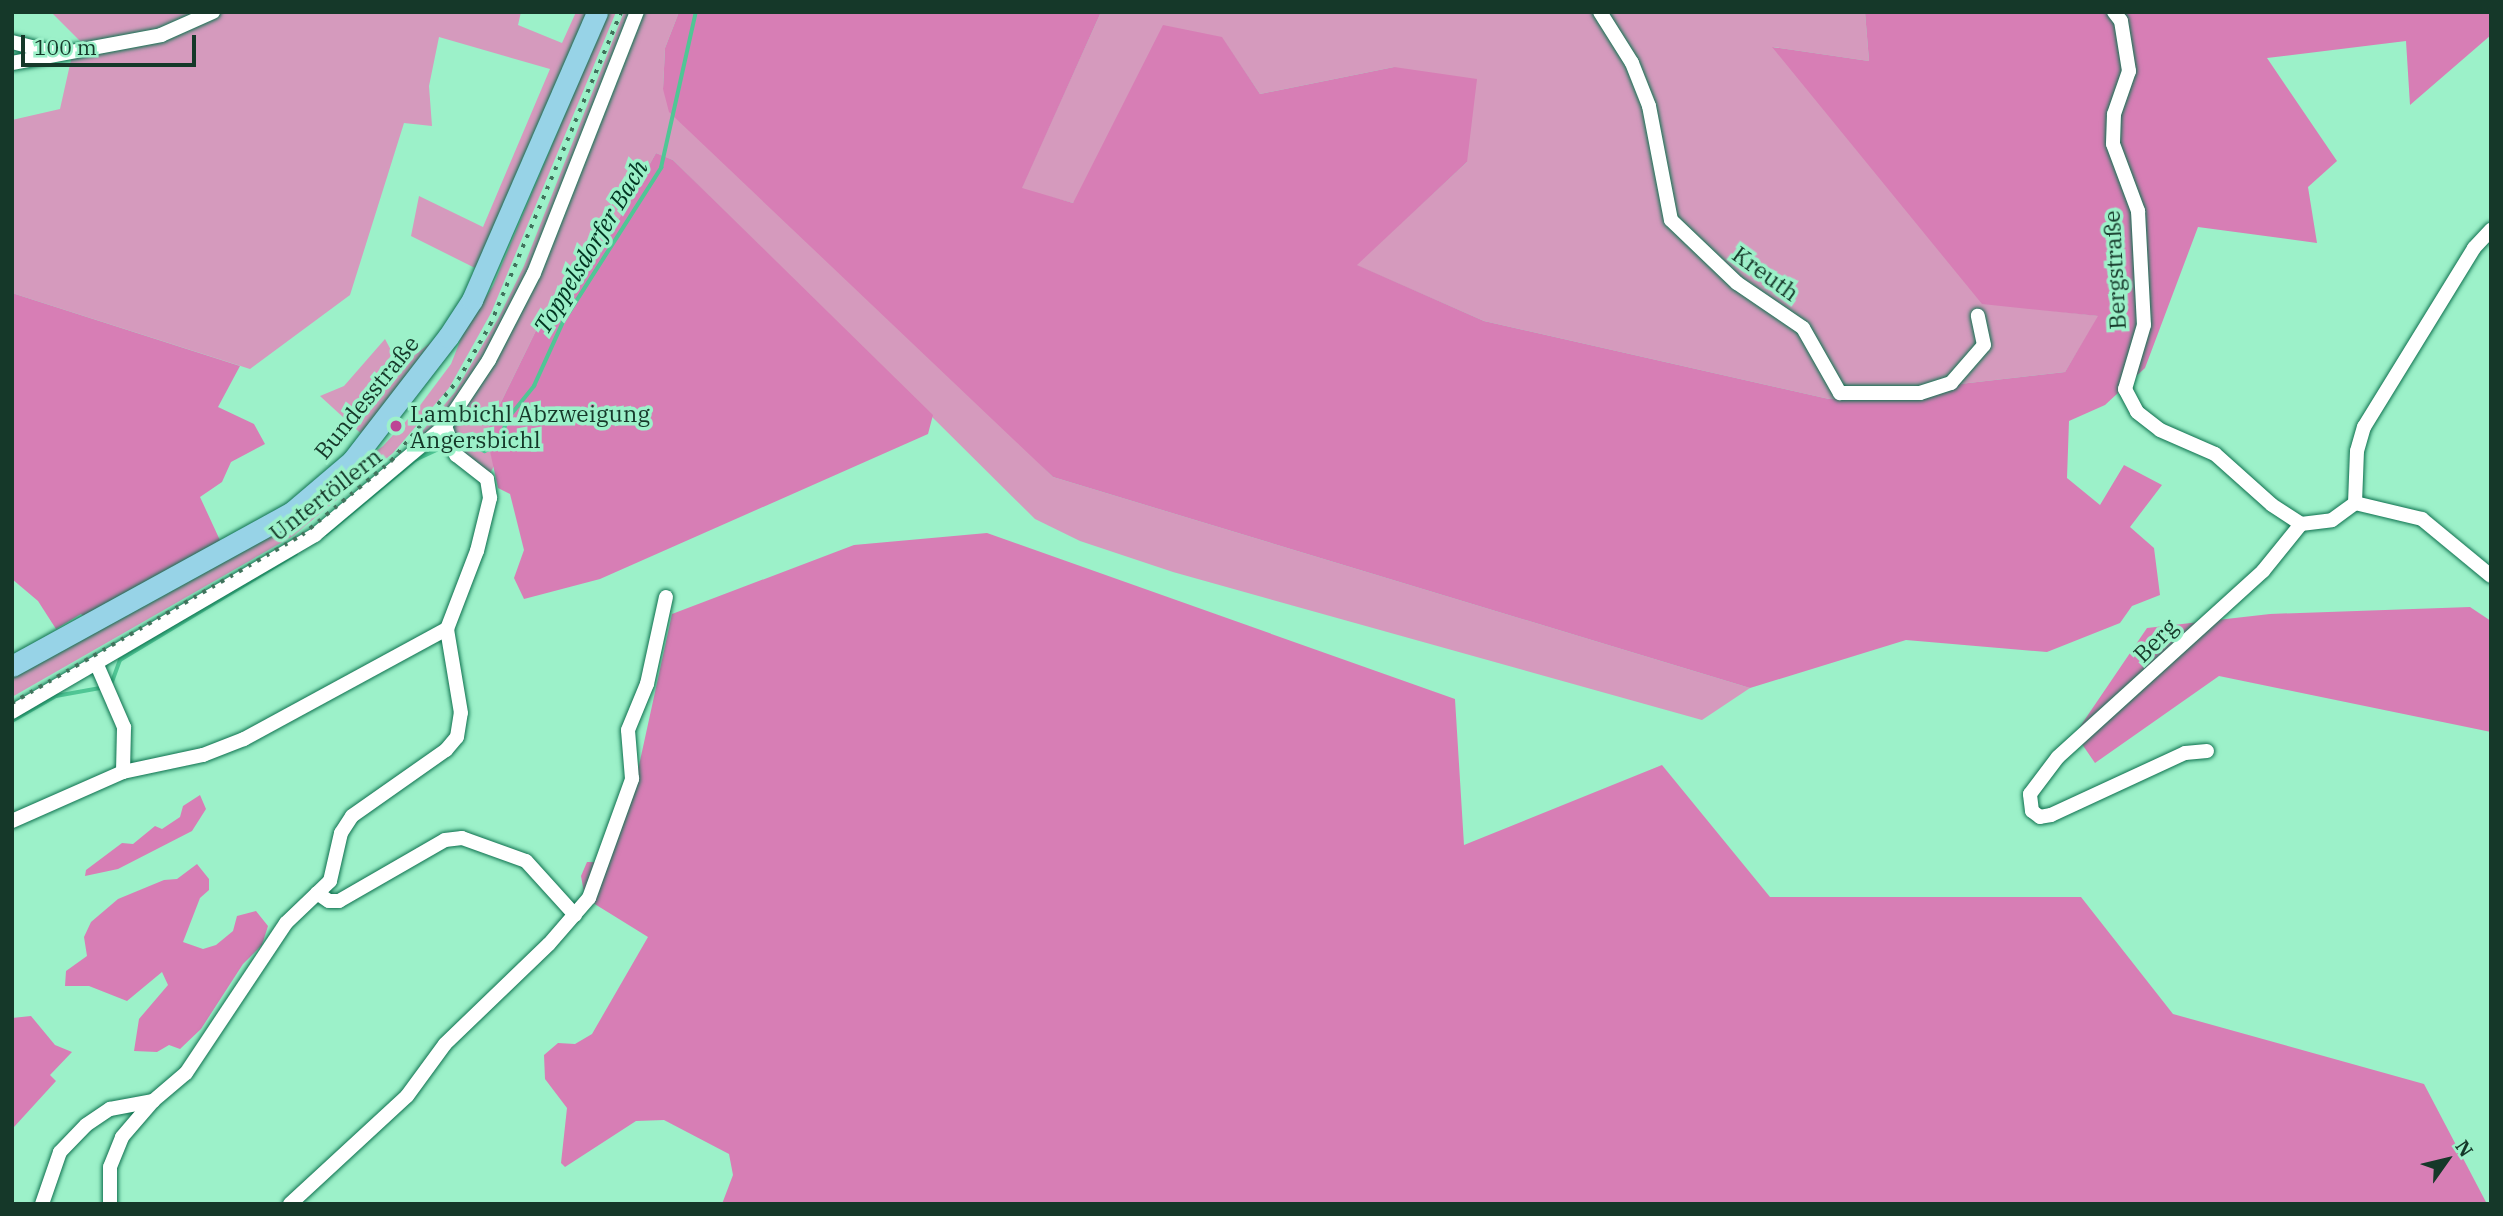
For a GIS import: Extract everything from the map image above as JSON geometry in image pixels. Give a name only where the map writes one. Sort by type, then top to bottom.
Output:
[{"type":"main road","name":"Bundesstraße","points":[[12,666],[292,512],[352,461],[448,337],[472,300],[597,12]]},
{"type":"street","points":[[12,63],[161,35],[213,12]]},
{"type":"street","name":"Untertöllern","points":[[12,712],[97,665],[316,535],[445,426],[489,360],[534,274],[637,12]]},
{"type":"street","name":"Kreuth","points":[[1600,12],[1632,63],[1649,106],[1671,220],[1737,283],[1803,328],[1840,393],[1920,393],[1951,383],[1984,345],[1978,316]]},
{"type":"street","name":"Bergstraße","points":[[2115,12],[2121,20],[2129,71],[2114,114],[2113,144],[2138,211],[2144,325],[2125,389],[2137,412],[2160,430],[2215,454],[2272,505],[2301,524]]},
{"type":"street","points":[[12,42],[60,54]]},
{"type":"street","points":[[2355,503],[2357,451],[2364,427],[2474,248],[2491,230]]},
{"type":"street","points":[[110,1204],[114,1151],[153,1101],[186,1073],[286,923],[336,871],[339,841],[352,816],[446,750],[457,737],[461,713],[447,629],[477,551],[490,498],[487,479],[456,455],[445,426]]},
{"type":"street","points":[[2301,524],[2332,520],[2355,503],[2422,519],[2491,576]]},
{"type":"street","name":"Berg","points":[[2207,751],[2172,758],[2060,812],[2040,817],[2032,811],[2030,794],[2058,757],[2263,571],[2301,524]]},
{"type":"street","points":[[299,1201],[407,1096],[445,1044],[575,915],[601,872],[632,779],[628,730],[647,684],[666,597]]},
{"type":"street","points":[[12,821],[123,772],[203,755],[244,739],[447,629]]},
{"type":"street","points":[[97,665],[124,727],[123,772]]},
{"type":"street","points":[[317,893],[329,901],[339,901],[445,840],[462,838],[526,861],[575,915]]},
{"type":"street","points":[[42,1204],[60,1152],[86,1125],[110,1109],[153,1101]]},
{"type":"shaded area","points":[[51,12],[521,12],[518,25],[562,43],[576,12],[597,12],[485,273],[411,236],[419,196],[483,227],[550,69],[439,37],[429,86],[432,126],[404,123],[350,295],[250,369],[12,293],[12,120],[60,109],[73,51],[87,48]]},
{"type":"shaded area","points":[[608,12],[616,12],[491,313],[449,388],[393,453],[293,536],[12,697],[12,676],[358,465],[383,446],[418,408],[451,364],[464,331],[493,286]]},
{"type":"shaded area","points":[[624,12],[679,12],[665,48],[663,89],[1053,477],[1750,688],[1702,720],[1173,572],[1080,541],[1035,519],[673,160],[656,153],[602,249],[549,304],[486,433],[494,466],[487,479],[462,462],[445,427],[405,452],[455,392],[499,317],[524,266]]},
{"type":"shaded area","points":[[679,12],[1101,12],[1022,188],[1073,203],[1163,25],[1222,37],[1260,94],[1394,67],[1477,79],[1467,162],[1357,265],[1484,321],[1829,399],[2065,372],[2098,316],[1982,304],[1772,47],[1869,61],[1865,12],[2491,12],[2491,35],[2410,105],[2406,41],[2267,58],[2337,161],[2308,187],[2317,243],[2198,227],[2145,368],[2105,405],[2069,421],[2067,478],[2100,505],[2124,465],[2162,485],[2130,527],[2154,548],[2160,595],[2132,606],[2120,623],[2047,652],[1906,640],[1750,688],[1053,477],[669,112],[663,89],[665,48]]},
{"type":"shaded area","points":[[1101,12],[1865,12],[1869,61],[1773,47],[1982,303],[2099,316],[2065,372],[1829,399],[1484,321],[1356,265],[1467,162],[1394,67],[1260,94],[1222,38],[1073,203],[1021,189]]},
{"type":"shaded area","points":[[656,153],[673,160],[933,415],[928,434],[600,579],[524,599],[514,578],[524,550],[510,494],[498,488],[486,433],[549,304],[602,249]]},
{"type":"shaded area","points":[[12,293],[240,366],[218,407],[254,424],[265,444],[231,462],[222,482],[200,497],[224,549],[91,623],[81,614],[56,629],[38,601],[12,579]]},
{"type":"shaded area","points":[[461,318],[368,440],[320,396],[344,386],[385,339],[400,367]]},
{"type":"shaded area","points":[[987,533],[1455,699],[1464,845],[1662,765],[1770,897],[2081,897],[2173,1014],[2424,1084],[2487,1204],[722,1204],[733,1175],[729,1154],[664,1120],[636,1121],[565,1167],[561,1163],[567,1108],[545,1079],[544,1055],[558,1043],[575,1044],[592,1034],[648,937],[585,898],[581,876],[587,862],[601,862],[633,793],[672,614],[854,545]]},
{"type":"shaded area","points":[[2470,607],[2491,621],[2491,732],[2219,676],[2095,763],[2075,734],[2147,628],[2270,614]]},
{"type":"shaded area","points":[[200,795],[206,809],[192,831],[118,869],[85,876],[86,870],[122,843],[133,844],[155,826],[162,829],[180,817],[183,806]]},
{"type":"shaded area","points":[[197,864],[209,879],[209,890],[200,898],[183,942],[203,949],[216,945],[233,931],[237,916],[256,911],[268,926],[262,945],[243,964],[201,1029],[180,1049],[169,1045],[157,1052],[134,1051],[139,1019],[168,985],[162,972],[127,1001],[89,986],[65,986],[66,971],[87,956],[84,937],[91,922],[118,899],[164,880],[177,879]]},
{"type":"shaded area","points":[[31,1016],[55,1045],[72,1052],[50,1075],[56,1081],[14,1127],[12,1018]]},
{"type":"waterway","name":"Toppelsdorfer Bach","points":[[457,443],[465,441],[485,451],[497,446],[509,417],[534,386],[563,322],[661,168],[696,12]]},
{"type":"waterway","name":"Toppelsdorfer Bach","points":[[326,534],[415,460],[445,446]]},
{"type":"waterway","name":"Toppelsdorfer Bach","points":[[112,682],[120,660],[296,554]]},
{"type":"waterway","name":"Toppelsdorfer Bach","points":[[12,721],[56,696],[101,688]]},
{"type":"railway","points":[[12,703],[302,535],[391,461],[458,380],[490,325],[621,12]]},
{"type":"place","name":"Lambichl Abzweigung Angersbichl","points":[[396,426]]}]
